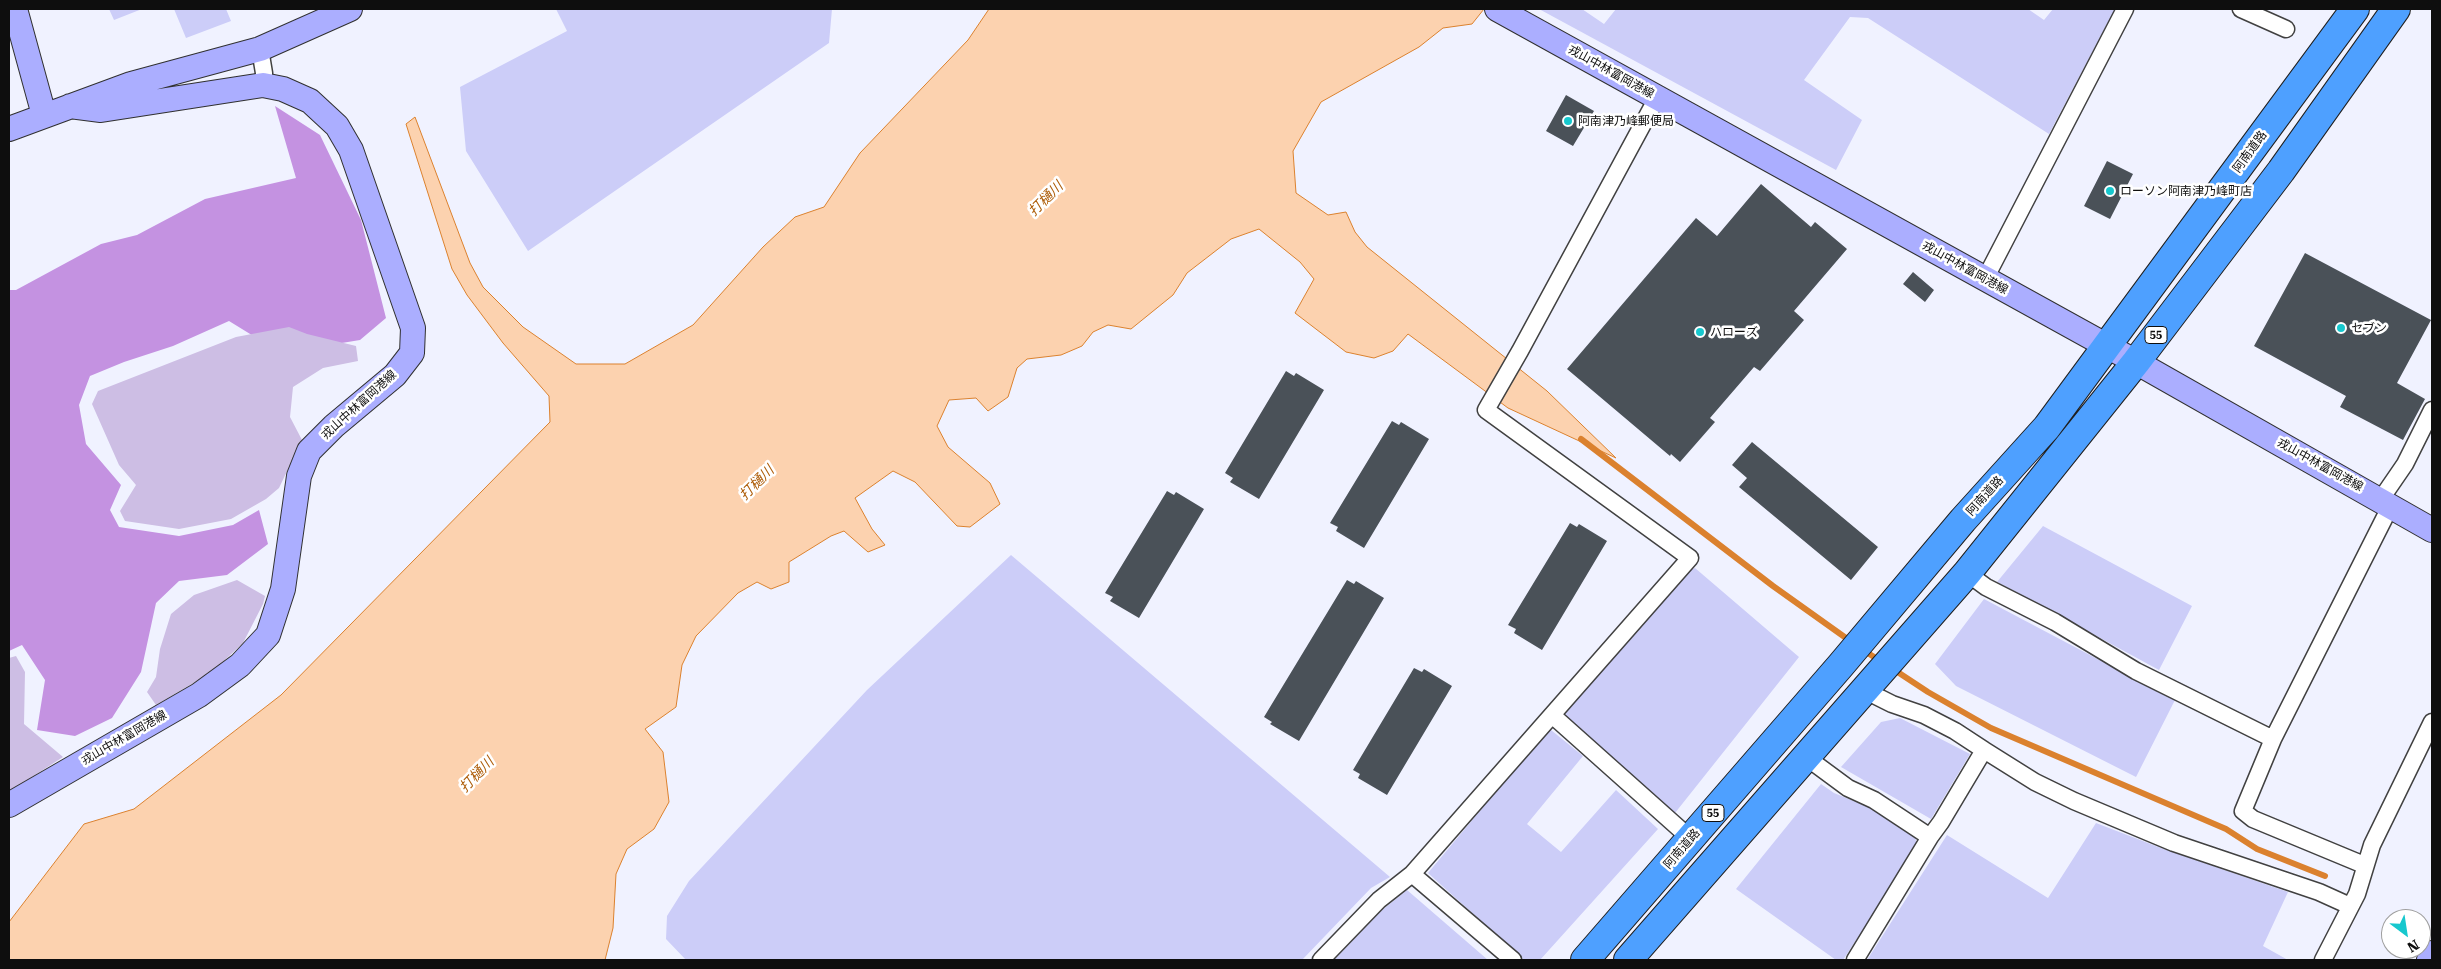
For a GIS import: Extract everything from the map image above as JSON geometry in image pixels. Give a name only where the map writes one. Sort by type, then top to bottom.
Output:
[{"type":"highway","name":"阿南道路","points":[[1586,960],[1841,665],[1963,520],[2047,427],[2355,9]]},
{"type":"highway","name":"55","points":[[1628,960],[1967,573],[2136,362],[2281,171],[2396,9]]},
{"type":"main road","points":[[15,9],[44,115]]},
{"type":"main road","name":"戎山中林富岡港線","points":[[9,129],[131,84],[260,49],[350,9]]},
{"type":"main road","name":"戎山中林富岡港線","points":[[1502,10],[1657,98],[2136,362],[2386,502],[2432,530]]},
{"type":"main road","name":"戎山中林富岡港線","points":[[9,805],[199,695],[240,666],[268,635],[283,589],[299,476],[309,451],[334,426],[394,375],[412,353],[413,328],[351,150],[337,126],[310,101],[283,89],[264,84],[101,110],[70,106]]},
{"type":"main road","points":[[2429,960],[2432,953]]},
{"type":"street","points":[[1985,279],[2054,144],[2109,44],[2125,9]]},
{"type":"street","points":[[2241,9],[2286,29]]},
{"type":"street","points":[[260,49],[264,84]]},
{"type":"street","points":[[1321,960],[1379,900],[1412,874],[1690,558],[1486,410],[1657,98]]},
{"type":"street","points":[[2364,865],[2253,819],[2243,811],[2272,739],[2432,410]]},
{"type":"street","points":[[1967,573],[1986,587],[2054,622],[2136,671],[2272,739]]},
{"type":"street","points":[[1867,687],[1892,704],[1924,715],[1955,731],[2035,782],[2083,804],[2174,843],[2319,892],[2350,906]]},
{"type":"street","points":[[1552,715],[1691,839]]},
{"type":"street","points":[[2323,960],[2362,883],[2364,865],[2372,845],[2432,722]]},
{"type":"street","points":[[1855,960],[1984,750]]},
{"type":"street","points":[[1806,757],[1848,788],[1874,800],[1930,837]]},
{"type":"street","points":[[1412,874],[1513,960]]},
{"type":"shaded area","points":[[109,9],[142,9],[114,20]]},
{"type":"shaded area","points":[[174,9],[226,9],[231,21],[186,38]]},
{"type":"shaded area","points":[[556,9],[832,9],[829,43],[528,251],[466,151],[460,87],[567,31]]},
{"type":"shaded area","points":[[1539,9],[1582,9],[1604,24],[1616,9],[2028,9],[2044,20],[2053,9],[2115,9],[2049,134],[1868,18],[1850,17],[1804,80],[1862,120],[1836,170]]},
{"type":"shaded area","points":[[275,106],[320,135],[361,220],[386,318],[360,340],[281,353],[229,321],[173,346],[124,362],[90,376],[79,405],[86,444],[121,485],[110,510],[119,527],[179,536],[233,525],[259,510],[268,544],[227,575],[179,581],[156,603],[141,672],[112,718],[75,736],[37,730],[45,680],[22,645],[9,651],[9,290],[16,290],[101,244],[137,235],[205,199],[296,178]]},
{"type":"shaded area","points":[[289,327],[307,334],[356,346],[358,361],[323,368],[293,387],[290,417],[302,440],[279,488],[266,499],[231,519],[179,529],[125,521],[120,511],[136,485],[119,465],[92,404],[98,391],[236,337]]},
{"type":"shaded area","points":[[2043,526],[2192,606],[2159,670],[1997,582]]},
{"type":"shaded area","points":[[1011,555],[1390,877],[1371,888],[1302,960],[686,960],[666,939],[667,916],[689,881],[867,690]]},
{"type":"shaded area","points":[[1695,568],[1799,657],[1675,813],[1566,722],[1565,709],[1687,571]]},
{"type":"shaded area","points":[[237,580],[265,596],[263,604],[243,643],[212,672],[156,705],[147,692],[156,677],[160,649],[171,614],[194,595]]},
{"type":"shaded area","points":[[1984,599],[2175,700],[2136,777],[1956,686],[1935,664]]},
{"type":"shaded area","points":[[16,656],[25,672],[24,724],[63,757],[9,792],[9,658]]},
{"type":"shaded area","points":[[1900,718],[1970,754],[1931,819],[1841,767],[1881,722]]},
{"type":"shaded area","points":[[1551,730],[1583,756],[1527,824],[1561,852],[1616,790],[1658,829],[1540,960],[1524,960],[1428,873],[1545,733]]},
{"type":"shaded area","points":[[1821,784],[1834,793],[1866,806],[1915,835],[1917,848],[1843,960],[1836,960],[1736,889]]},
{"type":"shaded area","points":[[2096,823],[2161,848],[2288,892],[2263,946],[2288,960],[1867,960],[1947,835],[2048,898]]},
{"type":"shaded area","points":[[1407,890],[1488,960],[1334,960],[1382,910]]},
{"type":"water","name":"打樋川","points":[[989,9],[1484,9],[1472,24],[1443,28],[1419,47],[1321,102],[1293,151],[1296,193],[1328,215],[1346,212],[1355,232],[1367,247],[1547,391],[1616,458],[1508,408],[1408,334],[1393,351],[1374,358],[1346,352],[1295,313],[1314,279],[1300,262],[1259,229],[1231,239],[1187,273],[1173,295],[1131,329],[1108,325],[1093,332],[1082,346],[1061,355],[1027,359],[1017,368],[1008,397],[988,411],[976,398],[949,400],[937,426],[948,447],[990,483],[1000,504],[970,527],[957,526],[915,482],[893,471],[855,498],[872,529],[885,545],[868,552],[844,531],[831,536],[789,562],[789,582],[771,589],[757,582],[738,593],[696,636],[682,665],[676,707],[645,729],[663,752],[669,802],[654,829],[627,849],[616,874],[613,928],[605,960],[9,960],[9,922],[84,824],[134,809],[281,695],[550,422],[549,396],[503,343],[467,295],[452,269],[406,124],[415,117],[470,263],[483,287],[523,327],[576,364],[625,364],[693,325],[763,247],[795,217],[824,207],[860,153],[968,40]]},
{"type":"building","points":[[1566,95],[1594,111],[1573,146],[1546,131]]},
{"type":"building","points":[[2107,161],[2133,174],[2110,219],[2084,206]]},
{"type":"building","points":[[1761,184],[1811,227],[1815,222],[1847,249],[1794,311],[1804,320],[1760,371],[1754,367],[1710,418],[1715,422],[1680,462],[1671,454],[1670,456],[1567,369],[1696,218],[1717,236]]},
{"type":"building","points":[[2305,253],[2431,320],[2397,383],[2425,399],[2403,440],[2340,407],[2346,396],[2254,346]]},
{"type":"building","points":[[1913,272],[1934,290],[1925,302],[1903,284]]},
{"type":"building","points":[[1286,371],[1294,376],[1296,373],[1324,390],[1259,499],[1230,482],[1233,478],[1225,473]]},
{"type":"building","points":[[1392,421],[1399,425],[1401,422],[1429,439],[1364,548],[1336,531],[1338,527],[1330,523]]},
{"type":"building","points":[[1752,442],[1878,547],[1851,580],[1739,487],[1747,478],[1732,465]]},
{"type":"building","points":[[1167,491],[1174,495],[1176,492],[1204,509],[1139,618],[1110,601],[1113,597],[1105,593]]},
{"type":"building","points":[[1570,523],[1577,527],[1579,524],[1607,541],[1542,650],[1514,633],[1516,629],[1508,625]]},
{"type":"building","points":[[1347,580],[1354,584],[1356,581],[1384,598],[1299,741],[1270,724],[1272,722],[1264,717]]},
{"type":"building","points":[[1414,668],[1422,672],[1424,669],[1452,686],[1387,795],[1358,778],[1360,774],[1353,770]]},
{"type":"waterway","points":[[1581,439],[1773,586],[1853,643]]},
{"type":"waterway","points":[[1863,650],[1882,662]]},
{"type":"waterway","points":[[1893,669],[1928,692],[1991,728],[2226,829],[2257,849],[2325,876]]},
{"type":"place","name":"阿南津乃峰郵便局","points":[[1568,121]]},
{"type":"place","name":"ローソン阿南津乃峰町店","points":[[2110,191]]},
{"type":"place","name":"セブン","points":[[2341,328]]},
{"type":"place","name":"ハローズ","points":[[1700,332]]}]
